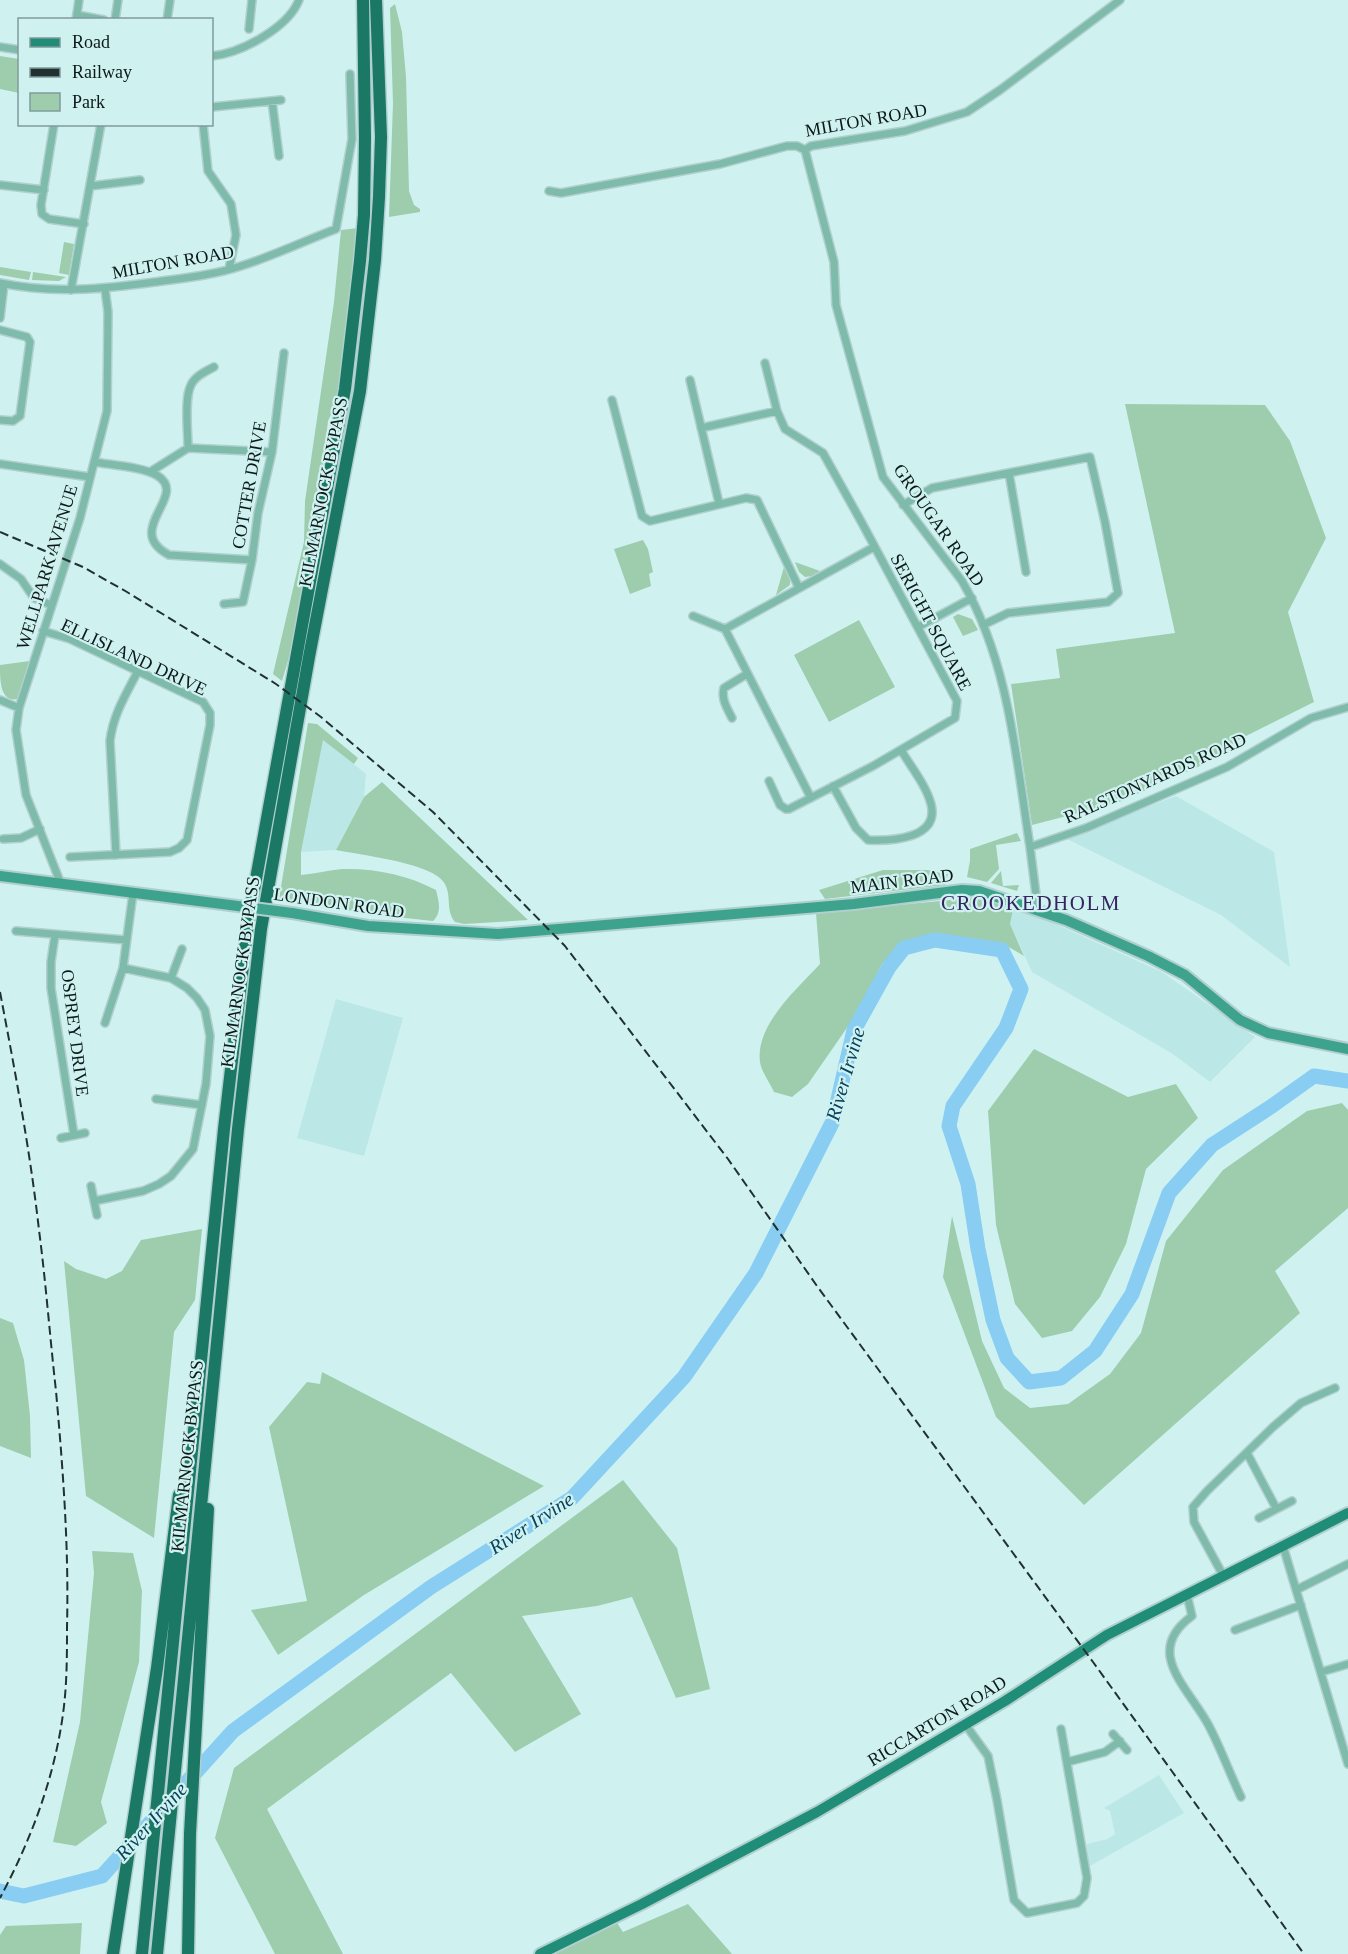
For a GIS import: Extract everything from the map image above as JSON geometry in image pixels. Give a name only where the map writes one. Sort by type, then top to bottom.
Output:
[{"type":"highway","name":"KILMARNOCK BYPASS","points":[[142,1954],[224,1129],[248,923],[345,389],[364,215],[363,0]]},
{"type":"highway","name":"KILMARNOCK BYPASS","points":[[157,1954],[238,1129],[261,929],[307,669],[360,391],[375,260],[381,137],[376,0]]},
{"type":"highway","points":[[113,1954],[142,1772],[181,1482],[204,1332]]},
{"type":"highway","points":[[188,1954],[190,1834],[218,1333]]},
{"type":"main road","name":"LONDON ROAD","points":[[0,876],[230,905],[368,926],[439,932],[531,931]]},
{"type":"main road","name":"MAIN ROAD","points":[[531,931],[854,904],[962,890],[979,891],[1066,920],[1185,975],[1240,1020],[1268,1033],[1348,1049]]},
{"type":"main road","name":"RICCARTON ROAD","points":[[540,1954],[642,1904],[817,1812],[965,1724],[1107,1635],[1348,1513]]},
{"type":"street","points":[[76,17],[79,0]]},
{"type":"street","points":[[115,18],[118,0]]},
{"type":"street","points":[[167,18],[170,0]]},
{"type":"street","points":[[249,29],[252,0]]},
{"type":"street","points":[[213,56],[226,54],[263,38],[296,9],[299,0]]},
{"type":"street","name":"MILTON ROAD","points":[[549,191],[561,193],[720,164],[787,146],[797,146],[805,150],[811,146],[905,132],[967,111],[1000,90],[1120,0]]},
{"type":"street","points":[[0,47],[18,50]]},
{"type":"street","name":"MILTON ROAD","points":[[2,284],[36,289],[71,290],[105,289],[180,279],[240,266],[336,229],[352,139],[351,74]]},
{"type":"street","points":[[213,107],[281,100]]},
{"type":"street","points":[[272,101],[279,156]]},
{"type":"street","points":[[54,126],[41,210],[45,217],[84,224]]},
{"type":"street","points":[[71,290],[101,126]]},
{"type":"street","points":[[203,126],[208,171],[231,204],[233,214],[236,235],[229,269]]},
{"type":"street","name":"GROUGAR ROAD","points":[[805,150],[834,262],[836,305],[883,477],[962,581],[972,598],[1001,674],[1029,848]]},
{"type":"street","points":[[91,186],[140,180]]},
{"type":"street","points":[[0,185],[44,190]]},
{"type":"street","points":[[0,318],[2,284]]},
{"type":"street","name":"WELLPARK AVENUE","points":[[61,884],[26,795],[16,730],[19,708],[80,518],[107,411],[108,312],[105,289]]},
{"type":"street","points":[[0,330],[27,337],[30,342],[20,416],[14,421],[0,420]]},
{"type":"street","name":"COTTER DRIVE","points":[[224,604],[243,602],[252,560],[258,513],[272,452],[284,353]]},
{"type":"street","points":[[765,363],[784,429],[823,453],[874,547]]},
{"type":"street","points":[[188,448],[188,393],[192,383],[214,367]]},
{"type":"street","points":[[690,380],[719,504]]},
{"type":"street","points":[[612,400],[642,516],[650,521],[746,498],[757,500],[799,588]]},
{"type":"street","points":[[701,428],[777,411]]},
{"type":"street","points":[[150,472],[188,448],[272,452]]},
{"type":"street","points":[[903,505],[932,488],[1090,457],[1118,593],[1108,602],[1008,613],[983,625]]},
{"type":"street","points":[[94,462],[150,472],[160,477],[166,485],[168,494],[153,522],[153,541],[159,550],[169,555],[252,560]]},
{"type":"street","points":[[0,464],[90,477]]},
{"type":"street","points":[[1009,473],[1026,572]]},
{"type":"street","name":"SERIGHT SQUARE","points":[[725,629],[874,547],[957,701],[955,718],[902,750],[786,810],[780,805],[769,781]]},
{"type":"street","points":[[0,564],[21,579],[34,598],[51,605]]},
{"type":"street","points":[[918,627],[972,598]]},
{"type":"street","points":[[693,616],[725,629],[811,798]]},
{"type":"street","name":"ELLISLAND DRIVE","points":[[43,631],[70,639],[203,702],[210,713],[210,725],[187,840],[179,848],[170,852],[70,857]]},
{"type":"street","points":[[116,855],[110,741],[117,711],[138,671]]},
{"type":"street","points":[[732,718],[724,701],[724,688],[747,674]]},
{"type":"street","points":[[0,700],[19,708]]},
{"type":"street","name":"RALSTONYARDS ROAD","points":[[1029,848],[1086,828],[1216,771],[1311,718],[1348,707]]},
{"type":"street","points":[[833,786],[856,828],[868,840],[915,835],[926,829],[932,806],[902,750]]},
{"type":"street","points":[[3,839],[21,838],[40,829]]},
{"type":"street","points":[[1029,848],[1038,910]]},
{"type":"street","points":[[105,1023],[123,969],[134,893]]},
{"type":"street","points":[[16,932],[126,940]]},
{"type":"street","name":"OSPREY DRIVE","points":[[55,935],[51,962],[51,988],[74,1135]]},
{"type":"street","points":[[171,978],[182,949]]},
{"type":"street","points":[[94,1201],[143,1191],[159,1184],[171,1176],[193,1149],[210,1036],[205,1010],[187,988],[171,978],[123,969]]},
{"type":"street","points":[[156,1099],[201,1105]]},
{"type":"street","points":[[61,1138],[85,1133]]},
{"type":"street","points":[[91,1186],[97,1215]]},
{"type":"street","points":[[1224,1577],[1194,1522],[1193,1507],[1273,1426],[1302,1403],[1335,1388]]},
{"type":"street","points":[[1247,1453],[1276,1508]]},
{"type":"street","points":[[1259,1518],[1292,1501]]},
{"type":"street","points":[[1283,1546],[1348,1764]]},
{"type":"street","points":[[1296,1590],[1348,1564]]},
{"type":"street","points":[[1187,1595],[1192,1616],[1176,1629],[1171,1640],[1173,1671],[1208,1724],[1241,1797]]},
{"type":"street","points":[[1235,1630],[1301,1605]]},
{"type":"street","points":[[1321,1672],[1348,1664]]},
{"type":"street","points":[[965,1724],[987,1756],[1014,1900],[1027,1913],[1077,1903],[1084,1896],[1087,1878],[1062,1729]]},
{"type":"street","points":[[1113,1734],[1128,1750]]},
{"type":"street","points":[[1067,1762],[1105,1752],[1120,1742]]},
{"type":"shaded area","points":[[323,739],[366,774],[364,797],[336,850],[301,852]]},
{"type":"shaded area","points":[[1176,796],[1274,852],[1290,967],[1221,915],[1065,838]]},
{"type":"shaded area","points":[[1014,905],[1162,972],[1255,1037],[1210,1082],[1173,1054],[1032,972],[1010,924]]},
{"type":"shaded area","points":[[336,999],[403,1018],[364,1156],[297,1138]]},
{"type":"shaded area","points":[[1159,1775],[1184,1813],[1088,1867],[1087,1844],[1108,1839],[1115,1834],[1110,1811],[1104,1808]]},
{"type":"green space","points":[[395,4],[402,32],[406,77],[409,191],[414,205],[420,209],[420,212],[389,217],[393,103],[390,8]]},
{"type":"green space","points":[[0,56],[18,59],[18,93],[0,89]]},
{"type":"green space","points":[[358,228],[341,393],[328,421],[322,472],[311,517],[311,549],[295,637],[282,681],[273,674],[304,542],[305,501],[334,302],[341,230]]},
{"type":"green space","points":[[64,242],[74,244],[69,275],[59,273]]},
{"type":"green space","points":[[0,267],[31,272],[29,280],[0,275]]},
{"type":"green space","points":[[33,272],[66,277],[59,281],[32,280]]},
{"type":"green space","points":[[1125,404],[1265,405],[1290,441],[1326,538],[1288,612],[1314,702],[1238,740],[1202,765],[1117,803],[1032,825],[1011,684],[1060,678],[1056,649],[1175,633]]},
{"type":"green space","points":[[643,540],[648,549],[653,572],[649,574],[651,586],[630,594],[614,549]]},
{"type":"green space","points":[[795,562],[820,571],[805,577],[799,572]]},
{"type":"green space","points":[[784,567],[790,579],[790,585],[776,595]]},
{"type":"green space","points":[[958,614],[972,619],[978,630],[963,636],[953,617]]},
{"type":"green space","points":[[859,620],[895,687],[829,722],[794,655]]},
{"type":"green space","points":[[30,661],[18,699],[8,697],[2,689],[0,665]]},
{"type":"green space","points":[[308,723],[317,724],[358,758],[354,764],[323,740],[301,852],[301,875],[354,869],[378,871],[414,880],[436,890],[439,910],[433,921],[377,915],[279,899]]},
{"type":"green space","points":[[382,782],[528,920],[464,924],[455,922],[450,912],[445,884],[432,873],[406,864],[336,850],[364,797]]},
{"type":"green space","points":[[1017,833],[1021,841],[996,845],[999,869],[987,882],[967,877],[970,849]]},
{"type":"green space","points":[[883,870],[928,870],[948,874],[945,885],[825,899],[819,890]]},
{"type":"green space","points":[[1001,871],[1003,886],[1019,885],[1017,891],[991,883]]},
{"type":"green space","points":[[971,898],[1014,905],[1010,924],[1024,956],[1002,943],[965,939],[930,937],[901,944],[882,964],[860,1009],[808,1084],[792,1097],[774,1092],[761,1066],[760,1048],[771,1021],[780,1008],[820,964],[816,913]]},
{"type":"green space","points":[[1034,1049],[1128,1097],[1176,1084],[1198,1118],[1146,1169],[1126,1244],[1100,1297],[1072,1331],[1042,1338],[1015,1304],[996,1225],[988,1111]]},
{"type":"green space","points":[[1342,1103],[1348,1110],[1348,1208],[1275,1271],[1300,1313],[1084,1505],[996,1417],[943,1277],[952,1216],[982,1341],[1004,1388],[1030,1408],[1068,1404],[1110,1374],[1141,1333],[1166,1241],[1223,1170],[1307,1111]]},
{"type":"green space","points":[[202,1229],[195,1300],[174,1332],[154,1538],[86,1496],[64,1261],[76,1269],[106,1279],[122,1271],[141,1240]]},
{"type":"green space","points":[[0,1318],[13,1323],[24,1360],[30,1416],[31,1458],[0,1446]]},
{"type":"green space","points":[[322,1372],[544,1486],[364,1595],[278,1655],[251,1610],[307,1601],[269,1427],[307,1382],[320,1384]]},
{"type":"green space","points":[[623,1480],[677,1548],[710,1689],[676,1698],[632,1597],[597,1606],[522,1616],[581,1714],[515,1752],[451,1673],[267,1809],[343,1954],[275,1954],[215,1838],[234,1768]]},
{"type":"green space","points":[[92,1551],[133,1553],[142,1591],[139,1662],[101,1802],[107,1823],[76,1846],[53,1842],[80,1722],[94,1573]]},
{"type":"green space","points":[[688,1904],[732,1954],[554,1954],[617,1923],[623,1932]]},
{"type":"green space","points":[[82,1923],[80,1954],[0,1954],[0,1935],[6,1926]]},
{"type":"waterway","name":"River Irvine","points":[[0,1891],[24,1896],[102,1876],[233,1731],[431,1587],[572,1498],[684,1377],[756,1273],[833,1121],[854,1030],[889,967],[904,948],[935,940],[1002,950],[1021,989],[1006,1028],[953,1106],[949,1126],[968,1184],[978,1249],[993,1320],[1007,1358],[1029,1382],[1061,1378],[1095,1351],[1132,1294],[1169,1193],[1212,1145],[1314,1076],[1348,1081]]},
{"type":"railway","points":[[0,532],[83,567],[276,684],[321,717],[433,812],[565,946],[728,1159],[817,1286],[1304,1954]]},
{"type":"railway","points":[[0,992],[27,1140],[44,1270],[63,1480],[67,1597],[65,1696],[55,1756],[32,1829],[0,1898]]},
{"type":"district","name":"CROOKEDHOLM","points":[[1031,903]]}]
